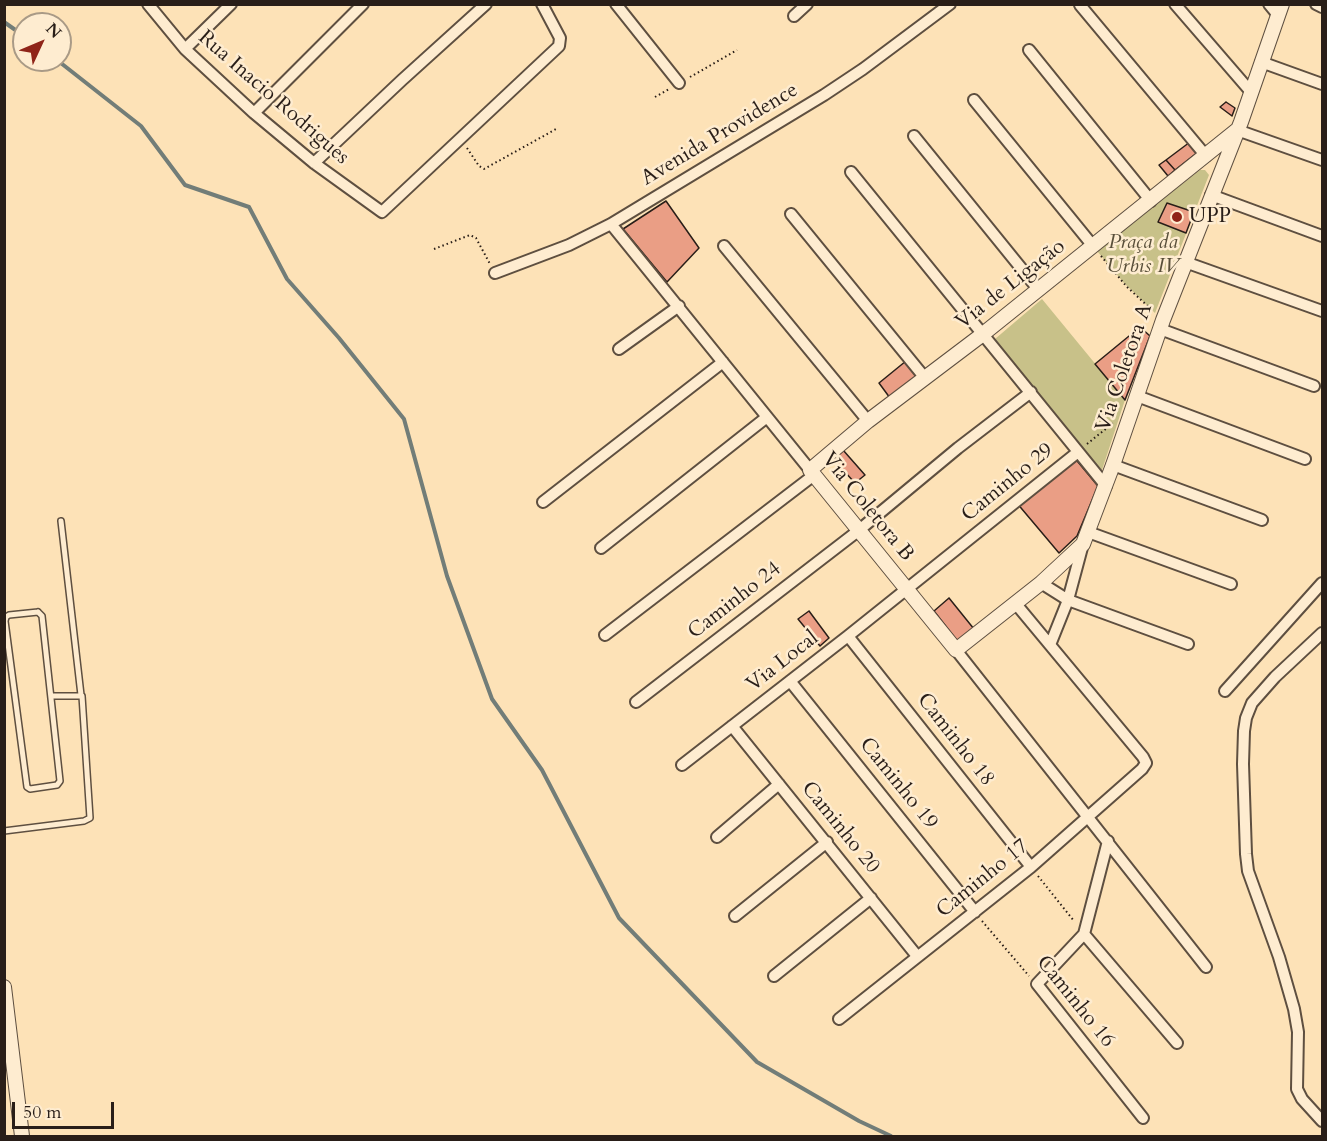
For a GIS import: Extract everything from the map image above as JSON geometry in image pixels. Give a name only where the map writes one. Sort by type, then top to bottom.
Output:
[{"type":"street","name":"Rua Inacio Rodrigues","points":[[148,4],[185,49],[254,113],[314,163],[381,212],[461,139]]},
{"type":"street","points":[[185,49],[231,4]]},
{"type":"street","points":[[254,113],[363,4]]},
{"type":"street","points":[[314,163],[486,4]]},
{"type":"street","points":[[461,139],[555,51],[560,38],[542,4]]},
{"type":"street","points":[[616,4],[679,83]]},
{"type":"street","points":[[794,16],[807,4]]},
{"type":"street","name":"Avenida Providence","points":[[495,273],[569,245],[611,224],[834,88],[950,4]]},
{"type":"street","points":[[1176,4],[1251,92]]},
{"type":"street","points":[[1316,4],[1323,7]]},
{"type":"street","points":[[1080,5],[1206,156]]},
{"type":"street","name":"Via Coletora A","points":[[1050,645],[1068,600],[1086,538],[1161,324],[1262,62],[1276,8]]},
{"type":"street","points":[[1029,50],[1151,201]]},
{"type":"street","points":[[1262,62],[1323,84]]},
{"type":"street","points":[[974,100],[1093,246]]},
{"type":"street","points":[[1237,130],[1323,160]]},
{"type":"street","name":"Via de Ligação","points":[[812,473],[868,421],[983,334],[1237,130]]},
{"type":"street","points":[[914,136],[1038,290]]},
{"type":"street","points":[[851,172],[1106,486]]},
{"type":"street","points":[[1211,195],[1323,236]]},
{"type":"street","points":[[791,214],[925,378]]},
{"type":"street","name":"Via Coletora B","points":[[611,224],[956,650],[1206,967]]},
{"type":"street","points":[[724,246],[868,421]]},
{"type":"street","points":[[1185,262],[1323,311]]},
{"type":"street","points":[[619,349],[679,306]]},
{"type":"street","points":[[1161,324],[1314,386]]},
{"type":"street","points":[[543,502],[723,362]]},
{"type":"street","name":"Caminho 24","points":[[636,702],[858,531],[958,448],[1031,392]]},
{"type":"street","points":[[1135,401],[1305,459]]},
{"type":"street","points":[[601,548],[767,417]]},
{"type":"street","name":"Caminho 29","points":[[906,589],[1078,452]]},
{"type":"street","points":[[1113,465],[1262,520]]},
{"type":"street","points":[[605,635],[812,473]]},
{"type":"street","points":[[1086,538],[1231,584]]},
{"type":"street","name":"Via Coletora A","points":[[956,650],[1041,583],[1086,538]]},
{"type":"street","points":[[1041,583],[1068,600],[1188,644]]},
{"type":"street","points":[[1225,691],[1323,583]]},
{"type":"street","name":"Via Local","points":[[682,765],[906,589]]},
{"type":"street","points":[[1016,604],[1050,645]]},
{"type":"street","points":[[1323,633],[1275,677],[1252,703],[1244,731],[1243,764],[1248,871],[1279,957],[1294,1009],[1298,1032],[1297,1089],[1302,1099],[1323,1121]]},
{"type":"street","name":"Caminho 18","points":[[848,636],[1031,867]]},
{"type":"street","name":"Caminho 17","points":[[839,1019],[1031,867],[1146,763],[1143,756],[1050,645]]},
{"type":"street","name":"Caminho 19","points":[[790,681],[975,912]]},
{"type":"street","name":"Caminho 20","points":[[732,726],[917,956]]},
{"type":"street","points":[[717,837],[779,784]]},
{"type":"street","points":[[735,916],[827,842]]},
{"type":"street","points":[[1037,984],[1084,934],[1108,842]]},
{"type":"street","points":[[774,976],[872,898]]},
{"type":"street","points":[[1084,934],[1177,1043]]},
{"type":"street","name":"Caminho 16","points":[[1037,984],[1143,1118]]},
{"type":"street","points":[[4,987],[22,1137]]},
{"type":"lane","points":[[4,831],[84,821],[90,818],[83,697],[61,522]]},
{"type":"lane","points":[[38,612],[41,614],[51,696],[60,782],[56,785],[27,789],[5,621],[7,616],[38,612]]},
{"type":"lane","points":[[51,696],[81,695]]},
{"type":"path","points":[[655,98],[736,50]]},
{"type":"path","points":[[461,139],[479,166],[484,169],[558,129]]},
{"type":"path","points":[[434,249],[470,235],[476,238],[495,273]]},
{"type":"path","points":[[1093,246],[1161,324]]},
{"type":"path","name":"Caminho 29","points":[[1078,452],[1135,401]]},
{"type":"path","points":[[1031,867],[1084,934]]},
{"type":"path","name":"Caminho 16","points":[[975,912],[1037,984]]},
{"type":"green space","name":"Praça da Urbis IV","points":[[1200,170],[1205,170],[1209,175],[1155,313],[1124,283],[1097,251]]},
{"type":"green space","points":[[1042,299],[1125,400],[1102,470],[1072,437],[995,339]]},
{"type":"building","points":[[1226,102],[1235,108],[1232,116],[1220,107]]},
{"type":"building","points":[[1190,142],[1198,152],[1175,170],[1166,160]]},
{"type":"building","points":[[1166,160],[1175,170],[1168,176],[1159,165]]},
{"type":"building","points":[[666,201],[699,248],[667,282],[623,229]]},
{"type":"building","name":"UPP","points":[[1167,203],[1194,212],[1186,233],[1158,222]]},
{"type":"building","points":[[1140,327],[1150,336],[1125,400],[1095,364]]},
{"type":"building","points":[[906,361],[919,376],[890,398],[879,383]]},
{"type":"building","points":[[843,450],[865,475],[855,483],[833,459]]},
{"type":"building","points":[[1073,456],[1098,486],[1077,536],[1059,553],[1016,502]]},
{"type":"building","points":[[949,598],[974,629],[958,642],[934,611]]},
{"type":"building","points":[[809,611],[829,638],[820,646],[798,619]]},
{"type":"waterway","points":[[4,22],[12,28]]},
{"type":"waterway","points":[[72,72],[141,126],[185,185],[249,207],[287,279],[339,338],[404,419],[447,576],[492,699],[542,770],[619,918],[757,1062],[859,1121],[891,1136]]},
{"type":"place","name":"UPP","points":[[1177,217]]}]
